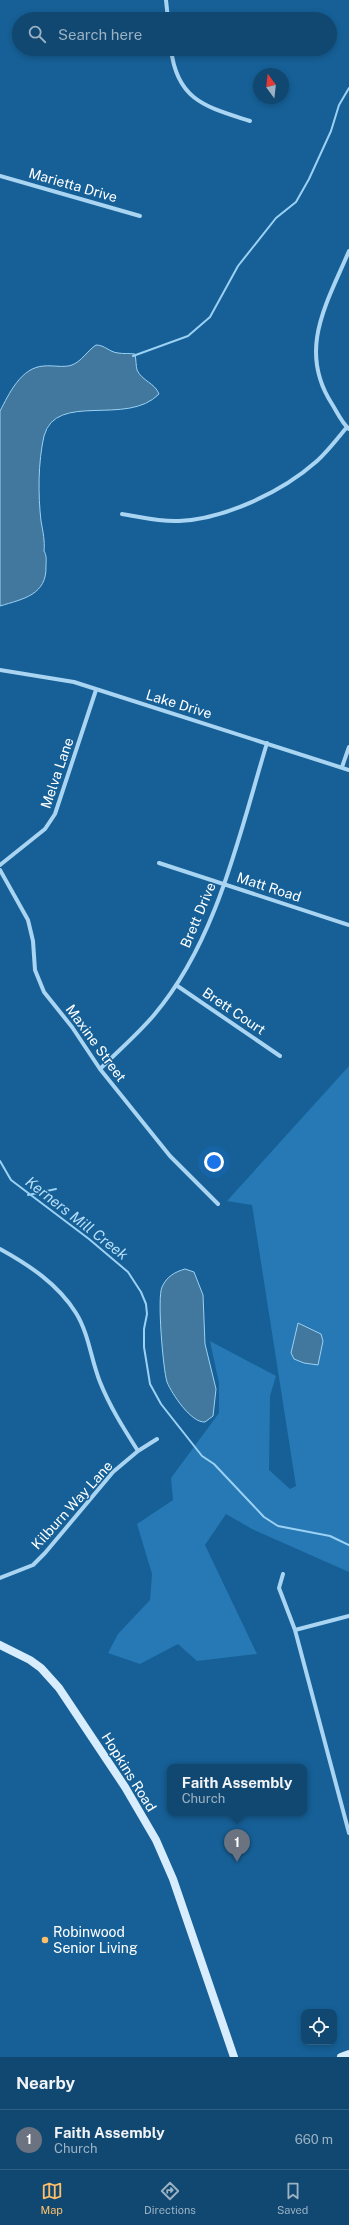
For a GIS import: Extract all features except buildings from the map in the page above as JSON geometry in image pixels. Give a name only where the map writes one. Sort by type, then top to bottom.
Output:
[{"type":"main road","name":"Hopkins Road","points":[[0,1645],[30,1660],[46,1673],[59,1688],[85,1725],[147,1825],[173,1879],[235,2055]]},
{"type":"main road","points":[[341,2057],[349,2054]]},
{"type":"street","points":[[166,0],[167,12]]},
{"type":"street","points":[[172,56],[176,73],[189,94],[208,108],[250,121]]},
{"type":"street","name":"Marietta Drive","points":[[0,176],[140,216]]},
{"type":"street","points":[[122,514],[179,521],[208,517],[241,506],[268,494],[302,474],[328,450],[348,428],[324,391],[317,375],[316,341],[320,319],[349,251]]},
{"type":"street","name":"Lake Drive","points":[[0,670],[74,682],[349,770]]},
{"type":"street","name":"Melva Lane","points":[[0,865],[45,829],[55,814],[96,690]]},
{"type":"street","name":"Brett Drive","points":[[100,1069],[154,1015],[176,985],[208,926],[224,884],[267,743]]},
{"type":"street","points":[[342,767],[349,747]]},
{"type":"street","name":"Matt Road","points":[[159,862],[349,925]]},
{"type":"street","name":"Maxine Street","points":[[0,870],[28,920],[33,941],[35,970],[44,992],[72,1027],[100,1069],[170,1156],[218,1204]]},
{"type":"street","name":"Brett Court","points":[[176,985],[280,1056]]},
{"type":"street","points":[[0,1249],[27,1264],[52,1285],[77,1314],[86,1333],[92,1359],[115,1416],[138,1451]]},
{"type":"street","name":"Kilburn Way Lane","points":[[0,1578],[33,1565],[46,1553],[113,1472],[138,1451],[157,1439]]},
{"type":"street","points":[[283,1574],[280,1588],[295,1630],[349,1834]]},
{"type":"street","points":[[295,1630],[349,1616]]},
{"type":"shaded area","points":[[96,345],[115,352],[135,354],[139,374],[155,387],[159,394],[145,403],[129,408],[77,412],[63,415],[51,423],[44,436],[39,478],[40,511],[44,551],[46,555],[45,576],[38,590],[32,594],[17,601],[0,606],[0,411],[17,382],[29,371],[44,366],[72,365],[79,361]]},
{"type":"shaded area","points":[[349,1066],[349,1572],[252,1529],[226,1514],[205,1545],[257,1654],[197,1661],[178,1644],[140,1664],[108,1653],[118,1634],[150,1600],[152,1574],[137,1524],[173,1500],[171,1478],[219,1413],[219,1383],[210,1341],[276,1376],[270,1396],[269,1470],[290,1489],[296,1486],[252,1205],[227,1201]]},
{"type":"shaded area","points":[[185,1269],[194,1272],[203,1295],[205,1344],[216,1389],[213,1416],[205,1422],[194,1418],[188,1413],[173,1393],[165,1375],[160,1318],[162,1287],[166,1280],[172,1275]]},
{"type":"shaded area","points":[[298,1323],[321,1334],[323,1341],[318,1365],[304,1363],[294,1359],[291,1353]]},
{"type":"waterway","points":[[133,356],[188,336],[210,317],[238,266],[276,218],[296,202],[309,179],[331,131],[339,105],[349,88]]},
{"type":"waterway","name":"Kerners Mill Creek","points":[[0,1161],[11,1180],[89,1239],[128,1272],[141,1292],[146,1304],[147,1314],[144,1329],[144,1347],[150,1384],[161,1404],[202,1456],[214,1464],[264,1517],[278,1526],[330,1536],[349,1545]]},
{"type":"waterway","points":[[28,1195],[56,1189]]},
{"type":"place","name":"Faith Assembly","points":[[237,1862]]},
{"type":"place","name":"Robinwood Senior Living","points":[[45,1940]]}]
